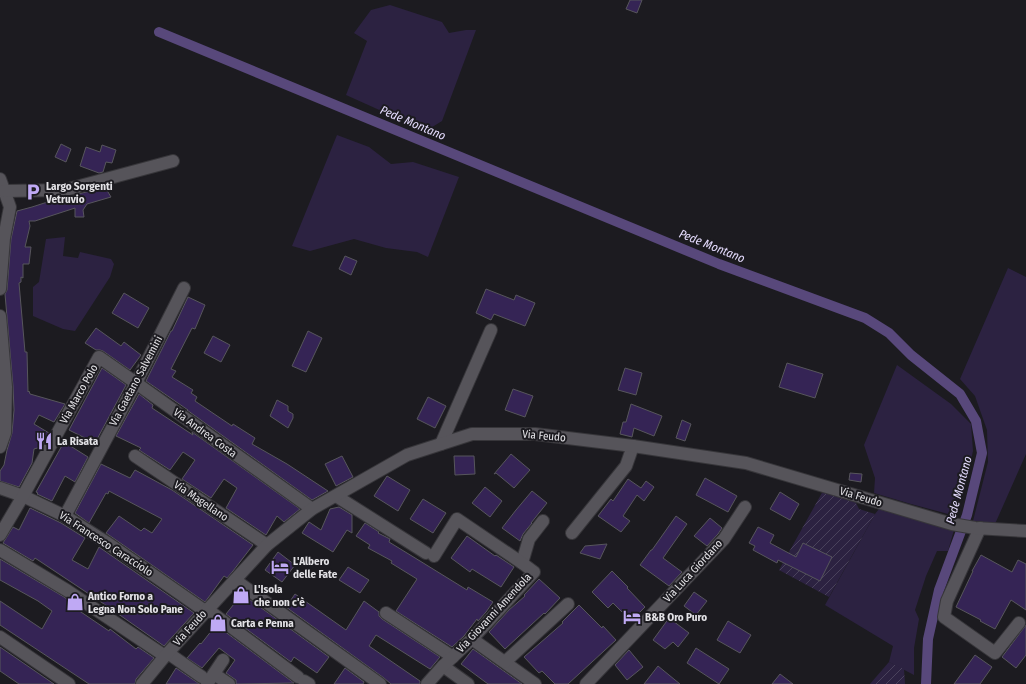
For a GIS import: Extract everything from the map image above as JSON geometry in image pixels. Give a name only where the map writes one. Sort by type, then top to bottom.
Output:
[{"type":"street","points":[[4,191],[65,190],[173,161]]},
{"type":"street","points":[[0,179],[10,207],[4,238],[0,289]]},
{"type":"street","name":"Via Gaetano Salvemini","points":[[65,516],[136,383],[184,288]]},
{"type":"street","points":[[0,316],[6,387],[5,433],[0,447]]},
{"type":"street","points":[[441,444],[491,330]]},
{"type":"street","name":"Via Andrea Costa","points":[[98,357],[312,509]]},
{"type":"street","name":"Via Marco Polo","points":[[0,535],[23,496],[98,357]]},
{"type":"street","name":"Via Feudo","points":[[142,684],[206,610],[267,545],[312,509],[407,455],[472,434],[535,434],[633,446],[746,463],[952,524],[977,528],[1026,531]]},
{"type":"street","points":[[572,533],[626,466],[633,446]]},
{"type":"street","name":"Via Magellano","points":[[135,456],[267,545]]},
{"type":"street","name":"Via Francesco Caracciolo","points":[[0,488],[23,496],[65,516],[106,542],[206,610],[304,681]]},
{"type":"street","name":"Via Giovanni Amendola","points":[[336,496],[430,555],[457,519],[534,572],[472,639],[443,666],[427,684]]},
{"type":"street","name":"Via Luca Giordano","points":[[586,684],[724,539],[745,507]]},
{"type":"street","points":[[522,563],[529,539],[543,521]]},
{"type":"street","points":[[977,528],[947,601],[944,617],[995,653],[1019,623]]},
{"type":"street","points":[[0,550],[68,591],[204,680],[214,674],[223,660]]},
{"type":"street","points":[[235,580],[380,684]]},
{"type":"street","points":[[505,662],[568,604]]},
{"type":"street","points":[[386,613],[453,657]]},
{"type":"street","points":[[0,637],[69,684]]},
{"type":"street","points":[[472,639],[535,684]]},
{"type":"street","points":[[443,666],[468,684]]},
{"type":"street","points":[[214,674],[229,684]]},
{"type":"shaded area","points":[[390,5],[442,22],[449,33],[476,30],[442,121],[429,129],[386,113],[346,95],[367,41],[354,33],[371,10]]},
{"type":"shaded area","points":[[337,135],[369,147],[391,164],[413,162],[459,177],[428,257],[417,252],[386,248],[354,239],[310,251],[292,246]]},
{"type":"shaded area","points":[[65,237],[63,256],[78,258],[80,252],[111,259],[114,264],[110,277],[75,331],[63,329],[33,316],[33,287],[39,282],[46,239]]},
{"type":"shaded area","points":[[1008,268],[1026,277],[1026,454],[995,524],[973,521],[988,462],[987,430],[975,396],[960,379]]},
{"type":"shaded area","points":[[897,365],[951,404],[971,424],[973,451],[966,483],[952,515],[874,493],[875,478],[864,445]]},
{"type":"shaded area","points":[[823,491],[855,501],[859,509],[875,514],[829,597],[779,570]]},
{"type":"shaded area","points":[[879,509],[954,530],[948,551],[937,551],[926,576],[915,610],[919,619],[914,648],[914,675],[889,662],[893,646],[825,605]]},
{"type":"shaded area","points":[[889,662],[904,669],[905,684],[870,684]]},
{"type":"building","points":[[630,0],[642,0],[637,13],[626,9]]},
{"type":"building","points":[[61,144],[71,149],[66,162],[55,157]]},
{"type":"building","points":[[102,145],[116,150],[112,163],[106,162],[103,172],[99,173],[80,166],[86,147],[100,152]]},
{"type":"building","points":[[105,187],[111,197],[87,204],[83,210],[84,217],[75,217],[75,208],[35,221],[29,221],[30,226],[25,247],[31,247],[29,264],[23,264],[23,278],[21,277],[21,282],[19,283],[25,352],[27,352],[28,392],[29,391],[30,394],[65,404],[54,422],[39,415],[34,424],[49,433],[41,447],[34,449],[32,463],[19,487],[0,481],[0,471],[4,465],[12,433],[14,410],[5,294],[7,290],[11,239],[17,211],[60,198]]},
{"type":"building","points":[[345,256],[357,261],[351,275],[339,269]]},
{"type":"building","points":[[486,289],[514,300],[516,295],[535,303],[525,326],[494,314],[491,320],[476,313]]},
{"type":"building","points":[[124,293],[149,308],[138,328],[112,313]]},
{"type":"building","points":[[188,297],[205,305],[195,329],[192,328],[171,369],[176,371],[172,377],[193,390],[191,393],[197,397],[195,401],[232,426],[233,424],[255,438],[252,444],[287,464],[328,491],[312,500],[146,381]]},
{"type":"building","points":[[96,328],[121,346],[124,342],[141,355],[130,370],[103,351],[96,350],[85,343]]},
{"type":"building","points":[[308,331],[322,338],[306,372],[292,366]]},
{"type":"building","points":[[213,336],[230,345],[221,362],[204,353]]},
{"type":"building","points":[[787,363],[823,374],[815,398],[779,387]]},
{"type":"building","points":[[102,368],[126,385],[95,443],[69,430]]},
{"type":"building","points":[[625,368],[642,373],[636,395],[618,390]]},
{"type":"building","points":[[513,389],[533,396],[525,417],[505,410]]},
{"type":"building","points":[[139,394],[153,405],[152,408],[193,435],[192,432],[300,509],[284,522],[277,516],[266,535],[226,508],[237,488],[224,479],[211,498],[182,479],[195,460],[183,452],[170,470],[139,450],[141,448],[116,436]]},
{"type":"building","points":[[428,397],[446,406],[435,428],[417,419]]},
{"type":"building","points":[[277,400],[288,406],[288,411],[293,414],[293,418],[288,428],[270,416]]},
{"type":"building","points":[[631,404],[662,416],[654,436],[634,428],[632,437],[620,434],[623,422],[626,422]]},
{"type":"building","points":[[682,420],[691,424],[685,441],[676,438]]},
{"type":"building","points":[[64,442],[88,457],[75,482],[65,476],[52,501],[37,494],[38,493],[36,492]]},
{"type":"building","points":[[511,454],[530,470],[514,488],[496,473],[494,474]]},
{"type":"building","points":[[342,456],[353,477],[336,486],[325,464]]},
{"type":"building","points":[[454,456],[474,456],[475,474],[455,475]]},
{"type":"building","points":[[101,464],[130,478],[135,470],[172,490],[253,545],[227,578],[224,576],[205,602],[106,533],[119,516],[141,531],[144,528],[152,533],[162,519],[109,491],[108,494],[106,493],[89,523],[75,513]]},
{"type":"building","points":[[850,473],[862,474],[861,482],[849,480]]},
{"type":"building","points":[[387,476],[410,490],[398,511],[374,496]]},
{"type":"building","points":[[705,478],[737,496],[728,512],[696,495]]},
{"type":"building","points":[[628,479],[641,488],[646,481],[654,487],[644,501],[637,495],[623,516],[630,521],[621,532],[598,516],[611,499],[613,501]]},
{"type":"building","points":[[485,487],[502,501],[490,517],[472,503]]},
{"type":"building","points":[[532,491],[547,503],[523,534],[520,541],[502,528]]},
{"type":"building","points":[[780,492],[799,504],[790,520],[770,509]]},
{"type":"building","points":[[423,499],[446,513],[433,533],[410,519]]},
{"type":"building","points":[[339,507],[352,515],[352,533],[347,530],[333,552],[302,533],[309,522],[321,530],[330,509]]},
{"type":"building","points":[[30,508],[61,523],[85,538],[72,560],[88,569],[99,547],[194,613],[164,646],[35,558],[33,561],[3,543],[13,527],[19,530]]},
{"type":"building","points":[[676,516],[687,524],[663,558],[682,572],[669,586],[640,565]]},
{"type":"building","points":[[710,518],[722,528],[707,546],[694,536]]},
{"type":"building","points":[[365,523],[379,532],[378,533],[390,539],[389,542],[467,590],[468,587],[493,602],[478,621],[477,619],[464,636],[452,647],[396,611],[417,579],[391,563],[392,561],[368,548],[370,545],[356,536]]},
{"type":"building","points":[[758,527],[774,535],[770,543],[796,557],[803,543],[832,557],[820,581],[778,560],[777,563],[753,550],[755,546],[749,543]]},
{"type":"building","points":[[467,536],[495,556],[496,555],[514,567],[501,587],[472,569],[470,572],[451,558]]},
{"type":"building","points":[[607,544],[600,559],[580,553],[585,546]]},
{"type":"building","name":"L'Albero delle Fate","points":[[278,552],[295,565],[282,582],[265,570]]},
{"type":"building","points":[[981,555],[1012,572],[1018,560],[1026,564],[1026,610],[1011,600],[995,629],[956,607]]},
{"type":"building","points":[[0,559],[64,597],[79,608],[78,610],[109,631],[110,629],[136,649],[138,647],[154,658],[136,679],[135,684],[89,684],[0,625],[0,601],[42,629],[52,611],[38,601],[0,580]]},
{"type":"building","points":[[348,567],[369,580],[360,593],[339,580]]},
{"type":"building","points":[[612,571],[645,607],[631,621],[613,603],[608,608],[592,592]]},
{"type":"building","points":[[539,579],[560,598],[545,614],[544,613],[505,649],[489,632],[509,610],[525,596],[524,595]]},
{"type":"building","points":[[694,592],[707,601],[696,615],[684,606]]},
{"type":"building","points":[[242,594],[329,657],[317,673],[294,657],[291,662],[226,614]]},
{"type":"building","points":[[295,594],[346,630],[364,601],[379,612],[379,616],[382,619],[440,657],[430,669],[376,635],[369,646],[420,681],[420,684],[391,684],[286,607]]},
{"type":"building","points":[[579,605],[602,628],[603,626],[616,640],[568,684],[555,684],[542,671],[539,673],[524,657],[563,623],[562,622]]},
{"type":"building","points":[[669,618],[689,633],[678,647],[673,642],[665,649],[653,640]]},
{"type":"building","points":[[728,621],[751,635],[740,653],[717,640]]},
{"type":"building","points":[[216,625],[294,683],[236,684],[236,680],[226,673],[235,660],[219,648],[202,668],[187,658],[200,643],[201,644]]},
{"type":"building","points":[[1026,625],[1026,655],[1016,668],[1002,657]]},
{"type":"building","points":[[0,647],[54,684],[19,684],[0,671]]},
{"type":"building","points":[[696,648],[729,669],[719,684],[687,663]]},
{"type":"building","points":[[473,649],[522,684],[488,684],[461,664]]},
{"type":"building","points":[[629,650],[643,667],[627,680],[615,665]]},
{"type":"building","points":[[975,655],[992,667],[980,684],[954,684]]},
{"type":"building","points":[[658,666],[680,684],[644,684]]},
{"type":"building","points":[[176,668],[198,683],[200,684],[166,684]]},
{"type":"building","points":[[345,668],[364,682],[363,684],[334,684]]},
{"type":"building","points":[[780,674],[793,684],[772,684]]},
{"type":"waterway","name":"Pede Montano","points":[[159,32],[719,264],[865,318],[889,333],[911,355],[960,394],[976,421],[982,453],[967,515],[939,590],[928,639],[926,684]]},
{"type":"place","name":"Largo Sorgenti Vetruvio","points":[[33,192]]},
{"type":"place","name":"La Risata","points":[[44,441]]},
{"type":"place","name":"L'Albero delle Fate","points":[[280,567]]},
{"type":"place","name":"L'Isola che non c'è","points":[[241,595]]},
{"type":"place","name":"Antico Forno a Legna Non Solo Pane","points":[[75,602]]},
{"type":"place","name":"B&B Oro Puro","points":[[632,617]]},
{"type":"place","name":"Carta e Penna","points":[[218,623]]}]
